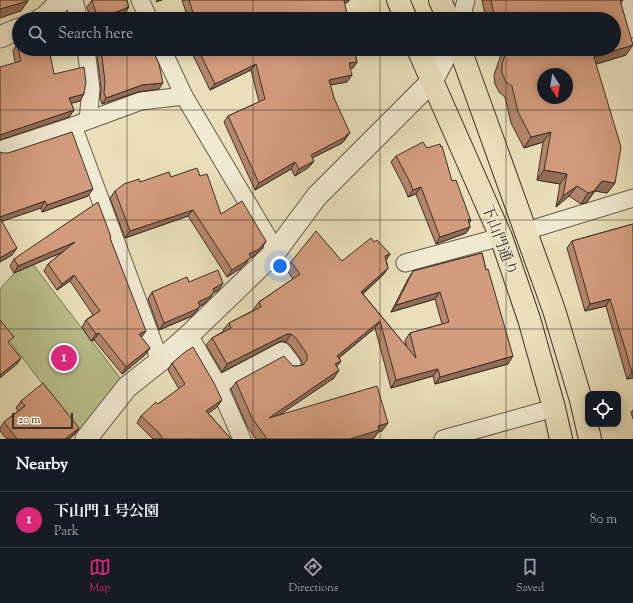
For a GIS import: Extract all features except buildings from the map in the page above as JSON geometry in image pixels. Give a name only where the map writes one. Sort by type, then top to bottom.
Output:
[{"type":"main road","points":[[398,0],[403,12]]},
{"type":"main road","points":[[440,0],[445,12]]},
{"type":"main road","name":"下山門通り","points":[[421,56],[501,237],[529,320],[554,408],[561,439]]},
{"type":"main road","name":"下山門通り","points":[[463,56],[556,318],[581,400],[590,439]]},
{"type":"street","points":[[50,12],[62,0]]},
{"type":"street","points":[[74,0],[78,12]]},
{"type":"street","points":[[140,0],[146,12]]},
{"type":"street","points":[[463,12],[466,0]]},
{"type":"street","points":[[625,0],[633,29]]},
{"type":"street","points":[[0,37],[12,32]]},
{"type":"street","points":[[87,56],[91,89],[81,123],[160,361]]},
{"type":"street","points":[[165,56],[184,96],[276,251]]},
{"type":"street","points":[[86,439],[127,387],[160,361],[276,251],[317,196],[432,82],[445,56]]},
{"type":"street","points":[[0,150],[141,101],[184,96]]},
{"type":"street","points":[[526,231],[633,198]]},
{"type":"street","points":[[405,263],[501,237]]},
{"type":"street","points":[[189,334],[218,385],[242,439]]},
{"type":"street","points":[[218,385],[282,351],[292,364]]},
{"type":"street","points":[[443,439],[554,408]]},
{"type":"green space","points":[[28,258],[127,387],[85,439],[0,329],[0,289]]},
{"type":"place","name":"下山門１号公園","points":[[64,358]]}]
